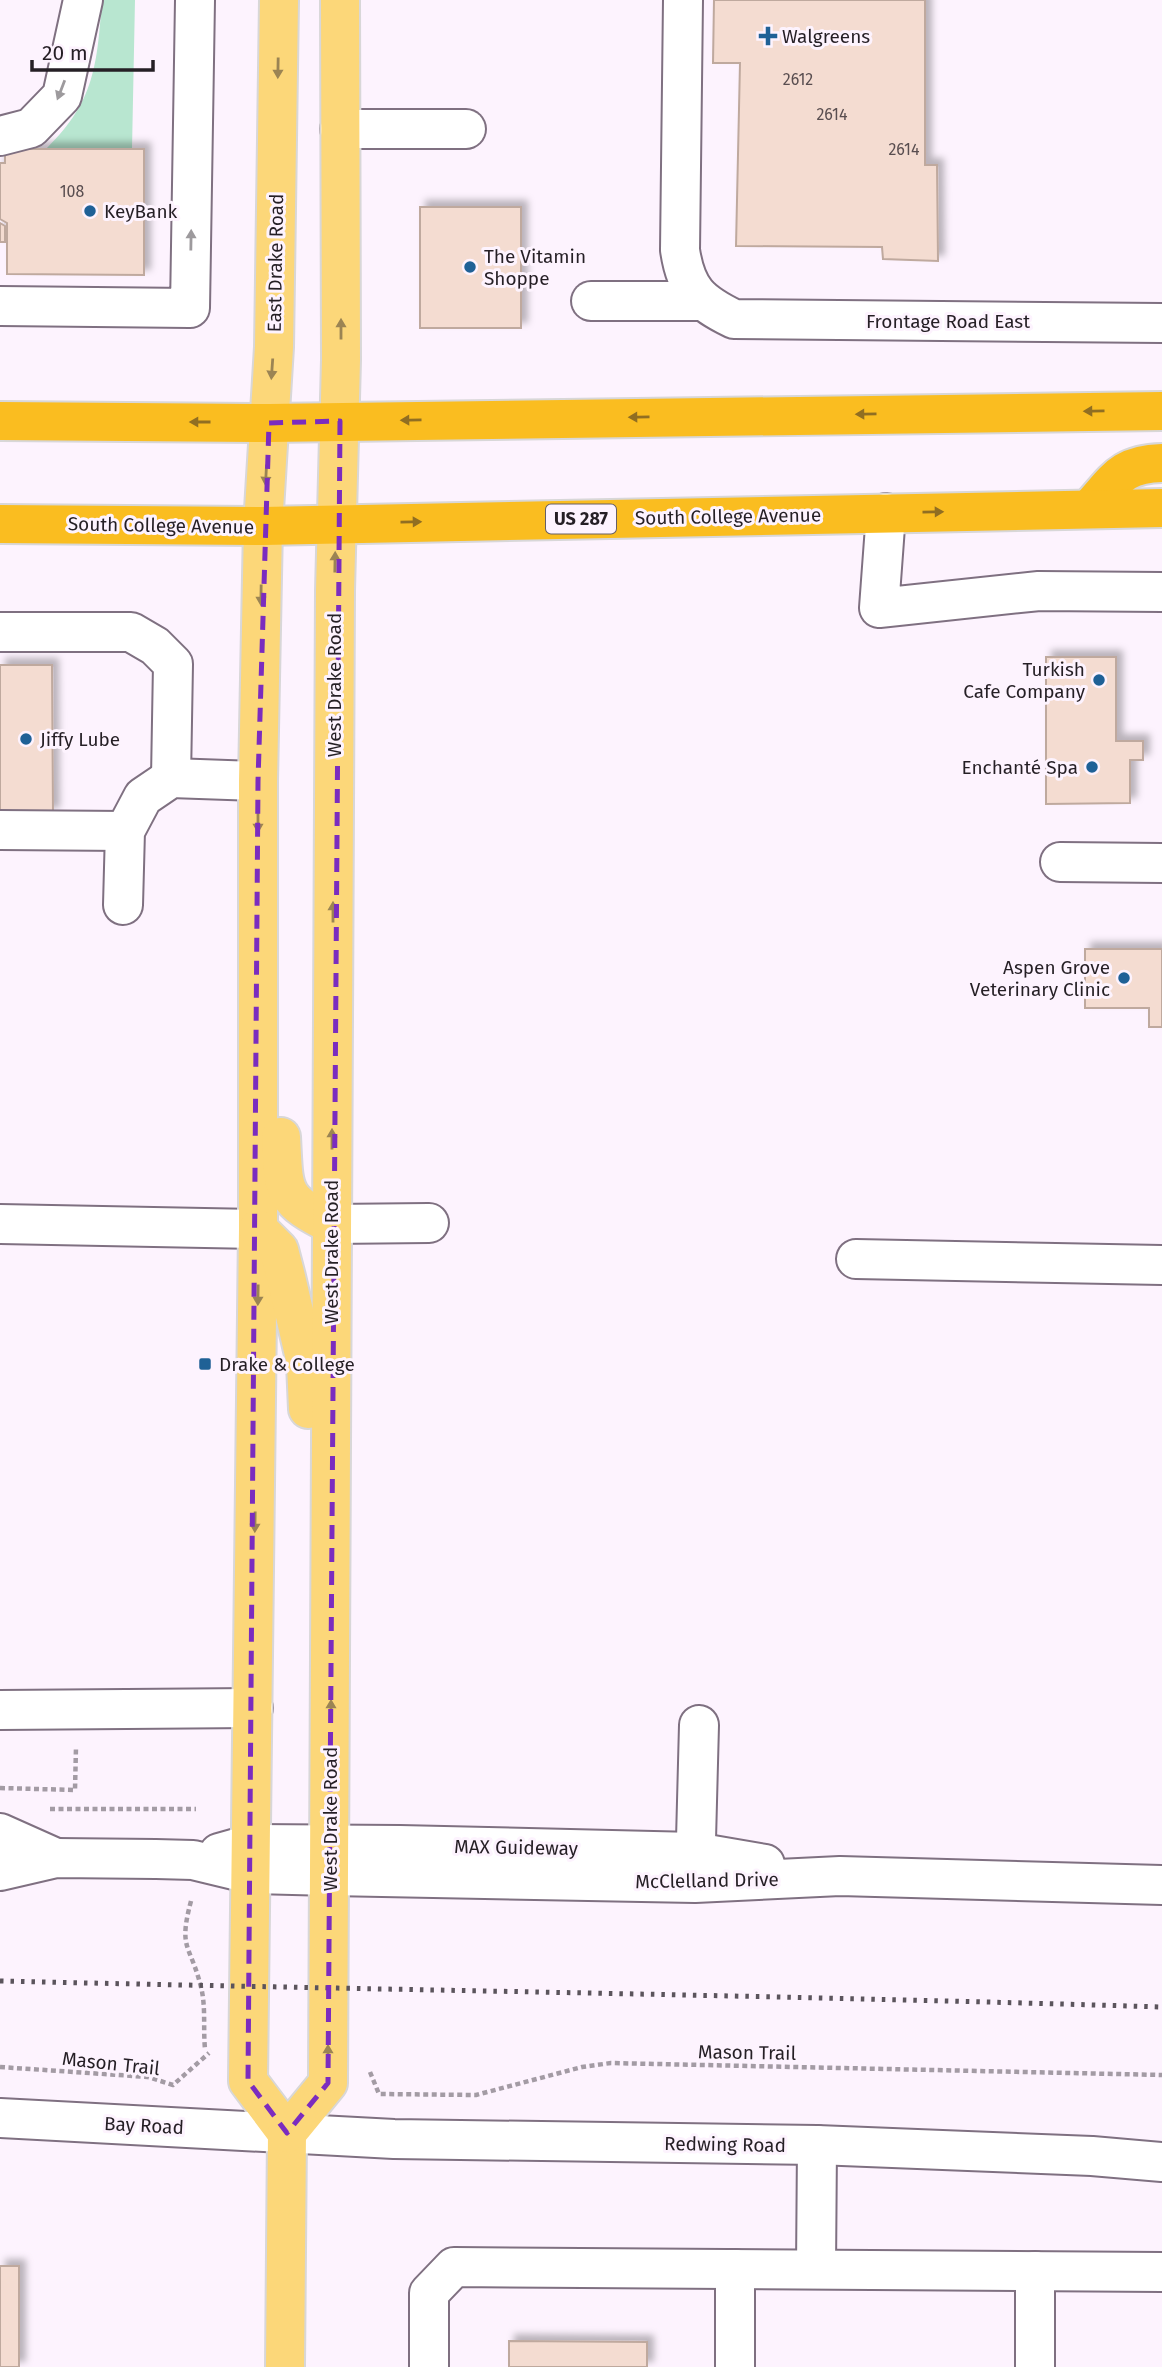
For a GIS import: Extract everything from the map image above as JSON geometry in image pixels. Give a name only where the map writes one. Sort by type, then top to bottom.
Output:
[{"type":"highway","points":[[0,421],[269,423],[1162,411]]},
{"type":"highway","points":[[1089,509],[1125,470],[1139,464],[1162,463]]},
{"type":"highway","name":"South College Avenue","points":[[0,524],[263,526],[1162,508]]},
{"type":"main road","name":"East Drake Road","points":[[263,526],[274,333],[279,0]]},
{"type":"main road","points":[[335,523],[340,421],[340,0]]},
{"type":"main road","name":"West Drake Road","points":[[288,2133],[328,2084],[335,523]]},
{"type":"main road","points":[[263,526],[258,781],[258,1229],[248,2081],[288,2133],[285,2367]]},
{"type":"main road","points":[[258,1011],[275,1089],[283,1184],[298,1208],[331,1224]]},
{"type":"main road","points":[[258,1229],[279,1250],[297,1316],[306,1363],[308,1411],[318,1474],[331,1524]]},
{"type":"street","points":[[0,136],[31,128],[62,96],[83,0]]},
{"type":"street","points":[[0,306],[190,308],[195,0]]},
{"type":"street","points":[[683,0],[680,250],[683,272],[692,290],[718,310]]},
{"type":"street","points":[[340,129],[466,129]]},
{"type":"street","name":"Frontage Road East","points":[[591,301],[718,310],[1162,323]]},
{"type":"street","points":[[886,513],[880,608],[1040,591],[1162,592]]},
{"type":"street","points":[[0,632],[131,632],[155,646],[173,664],[171,778]]},
{"type":"street","points":[[123,905],[125,831],[143,797],[171,778],[258,781]]},
{"type":"street","points":[[0,830],[125,831]]},
{"type":"street","points":[[1060,862],[1162,863]]},
{"type":"street","points":[[331,1224],[429,1223]]},
{"type":"street","points":[[0,1224],[258,1229]]},
{"type":"street","points":[[856,1259],[1162,1265]]},
{"type":"street","points":[[0,1710],[253,1708]]},
{"type":"street","points":[[695,1868],[699,1725]]},
{"type":"street","points":[[0,1833],[56,1858],[193,1877],[251,1859],[330,1860]]},
{"type":"street","points":[[0,1871],[56,1858]]},
{"type":"street","name":"McClelland Drive","points":[[330,1860],[695,1868],[840,1877],[1162,1885]]},
{"type":"street","name":"Bay Road","points":[[0,2118],[288,2133]]},
{"type":"street","name":"Redwing Road","points":[[288,2133],[408,2139],[817,2145],[1092,2156],[1162,2162]]},
{"type":"street","points":[[816,2268],[817,2145]]},
{"type":"street","points":[[429,2367],[429,2293],[454,2267],[1162,2272]]},
{"type":"street","points":[[734,2367],[735,2269]]},
{"type":"street","points":[[1035,2271],[1035,2367]]},
{"type":"path","points":[[0,1788],[75,1790]]},
{"type":"path","points":[[42,1809],[196,1809]]},
{"type":"path","name":"Mason Trail","points":[[0,2067],[148,2077],[173,2085],[206,2053],[200,1986],[184,1941],[193,1877]]},
{"type":"path","name":"Mason Trail","points":[[367,2065],[379,2094],[448,2095],[476,2095],[582,2067],[611,2063],[1162,2075]]},
{"type":"highlighted area","points":[[340,421],[328,2083],[287,2133],[248,2081],[258,781],[269,423]]},
{"type":"green space","points":[[102,0],[135,0],[132,149],[47,148],[75,114],[91,80]]},
{"type":"building","name":"Walgreens","points":[[714,0],[925,0],[925,165],[937,165],[938,261],[883,259],[882,247],[736,246],[740,63],[713,63]]},
{"type":"building","points":[[5,149],[144,149],[144,275],[7,274],[7,223],[0,219],[0,163],[5,163]]},
{"type":"building","name":"The Vitamin Shoppe","points":[[420,207],[521,207],[521,328],[420,328]]},
{"type":"building","points":[[0,223],[5,226],[5,242],[0,242]]},
{"type":"building","points":[[1046,657],[1116,657],[1116,741],[1143,741],[1143,760],[1130,760],[1130,803],[1046,804]]},
{"type":"building","name":"Jiffy Lube","points":[[0,665],[52,665],[53,813],[0,813]]},
{"type":"building","name":"Aspen Grove Veterinary Clinic","points":[[1085,949],[1162,949],[1162,1027],[1149,1027],[1149,1008],[1085,1008]]},
{"type":"building","points":[[0,2266],[19,2266],[19,2367],[0,2367]]},
{"type":"building","points":[[509,2341],[647,2342],[647,2367],[509,2367]]},
{"type":"railway","points":[[0,1981],[1162,2007]]},
{"type":"place","name":"Walgreens","points":[[768,36]]},
{"type":"place","name":"KeyBank","points":[[90,211]]},
{"type":"place","name":"The Vitamin Shoppe","points":[[470,267]]},
{"type":"place","name":"Turkish Cafe Company","points":[[1099,680]]},
{"type":"place","name":"Jiffy Lube","points":[[26,739]]},
{"type":"place","name":"Enchanté Spa","points":[[1092,767]]},
{"type":"place","name":"Aspen Grove Veterinary Clinic","points":[[1124,978]]},
{"type":"place","name":"Drake & College","points":[[205,1364]]}]
